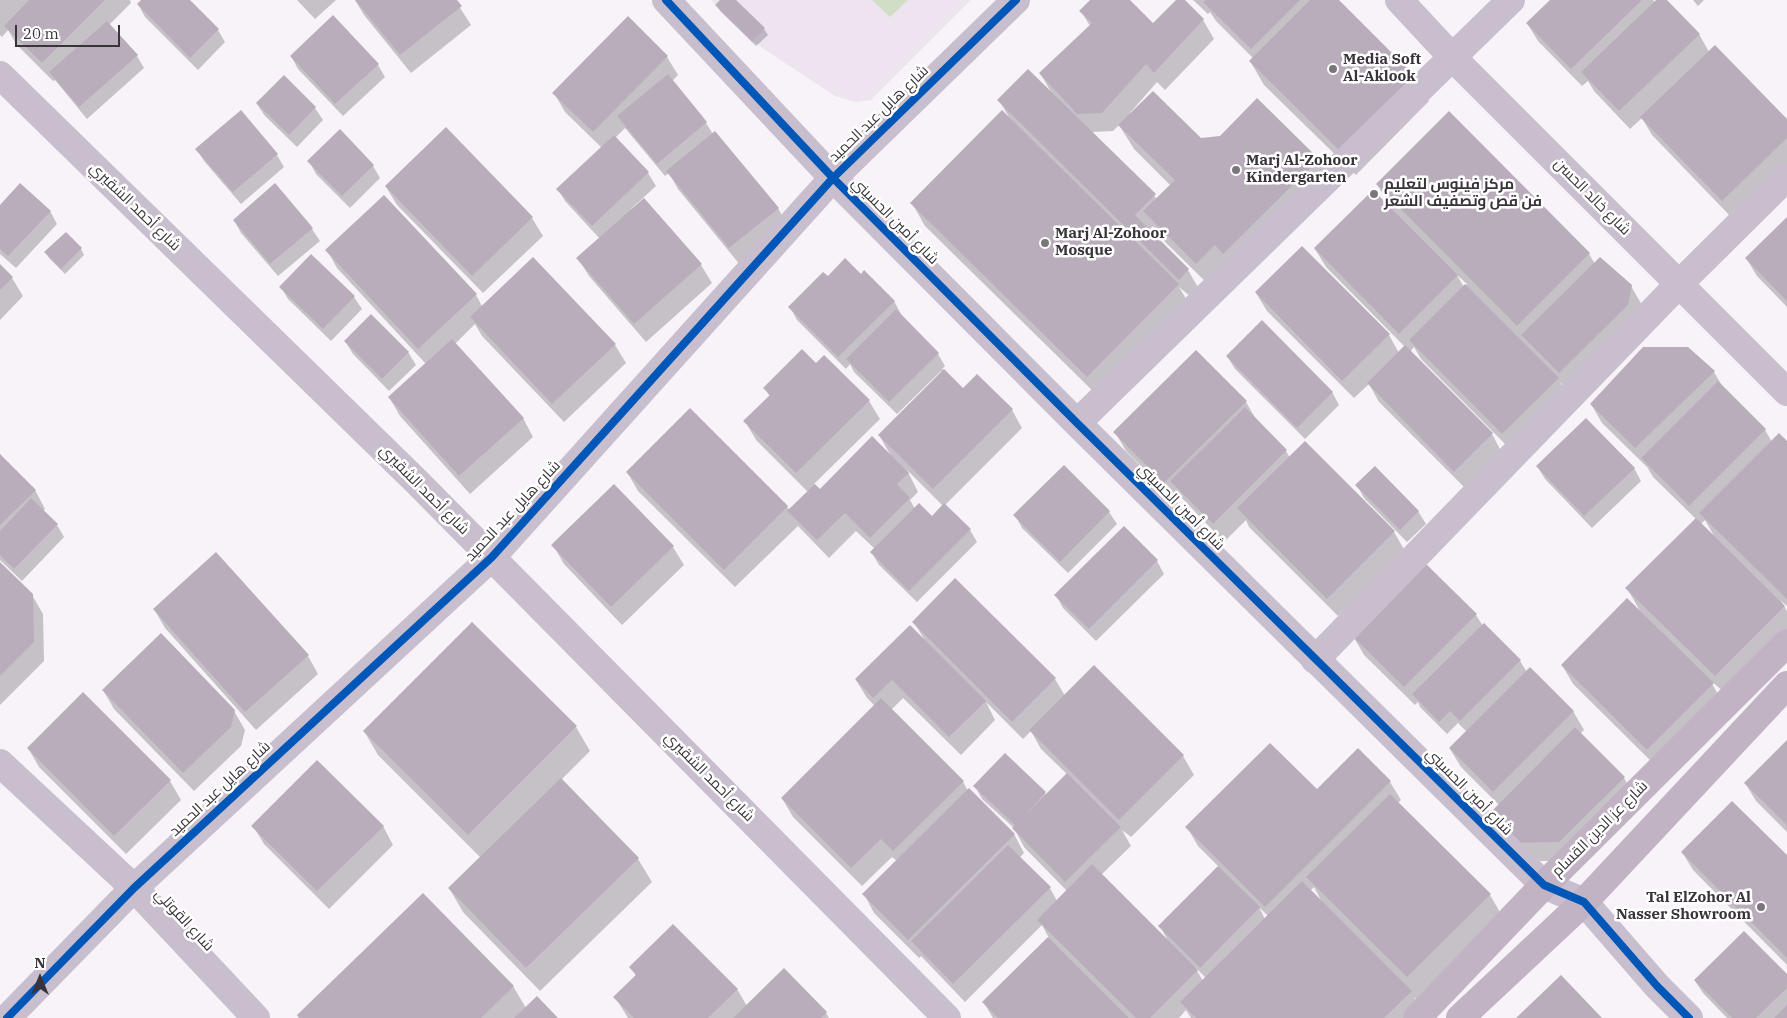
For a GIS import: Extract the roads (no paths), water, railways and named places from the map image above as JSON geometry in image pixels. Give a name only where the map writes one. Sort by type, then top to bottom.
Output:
[{"type":"main road","name":"شارع عز الدين القسام","points":[[1417,1018],[1544,885],[1787,643]]},
{"type":"main road","points":[[1460,1018],[1584,902],[1787,685]]},
{"type":"street","name":"شارع أمين الحسيني","points":[[666,0],[833,178],[1315,660],[1544,885],[1584,902],[1658,986],[1689,1018]]},
{"type":"street","name":"شارع هايل عبد الحميد","points":[[7,1018],[134,888],[492,557],[833,178],[1016,0]]},
{"type":"street","name":"شارع خالد الحسن","points":[[1399,0],[1452,57],[1787,392]]},
{"type":"street","points":[[1077,423],[1511,0]]},
{"type":"street","name":"شارع أحمد الشقيري","points":[[0,75],[417,482],[947,1018]]},
{"type":"street","points":[[1315,660],[1679,284],[1787,177]]},
{"type":"street","name":"شارع القوتلي","points":[[0,763],[134,888],[256,1018]]},
{"type":"place","name":"Media Soft Al-Aklook","points":[[1333,69]]},
{"type":"place","name":"Marj Al-Zohoor Kindergarten","points":[[1236,170]]},
{"type":"place","name":"مركز فينوس لتعليم فن قص وتصفيف الشعر","points":[[1374,194]]},
{"type":"place","name":"Marj Al-Zohoor Mosque","points":[[1045,243]]},
{"type":"place","name":"Tal ElZohor Al Nasser Showroom","points":[[1761,907]]}]
